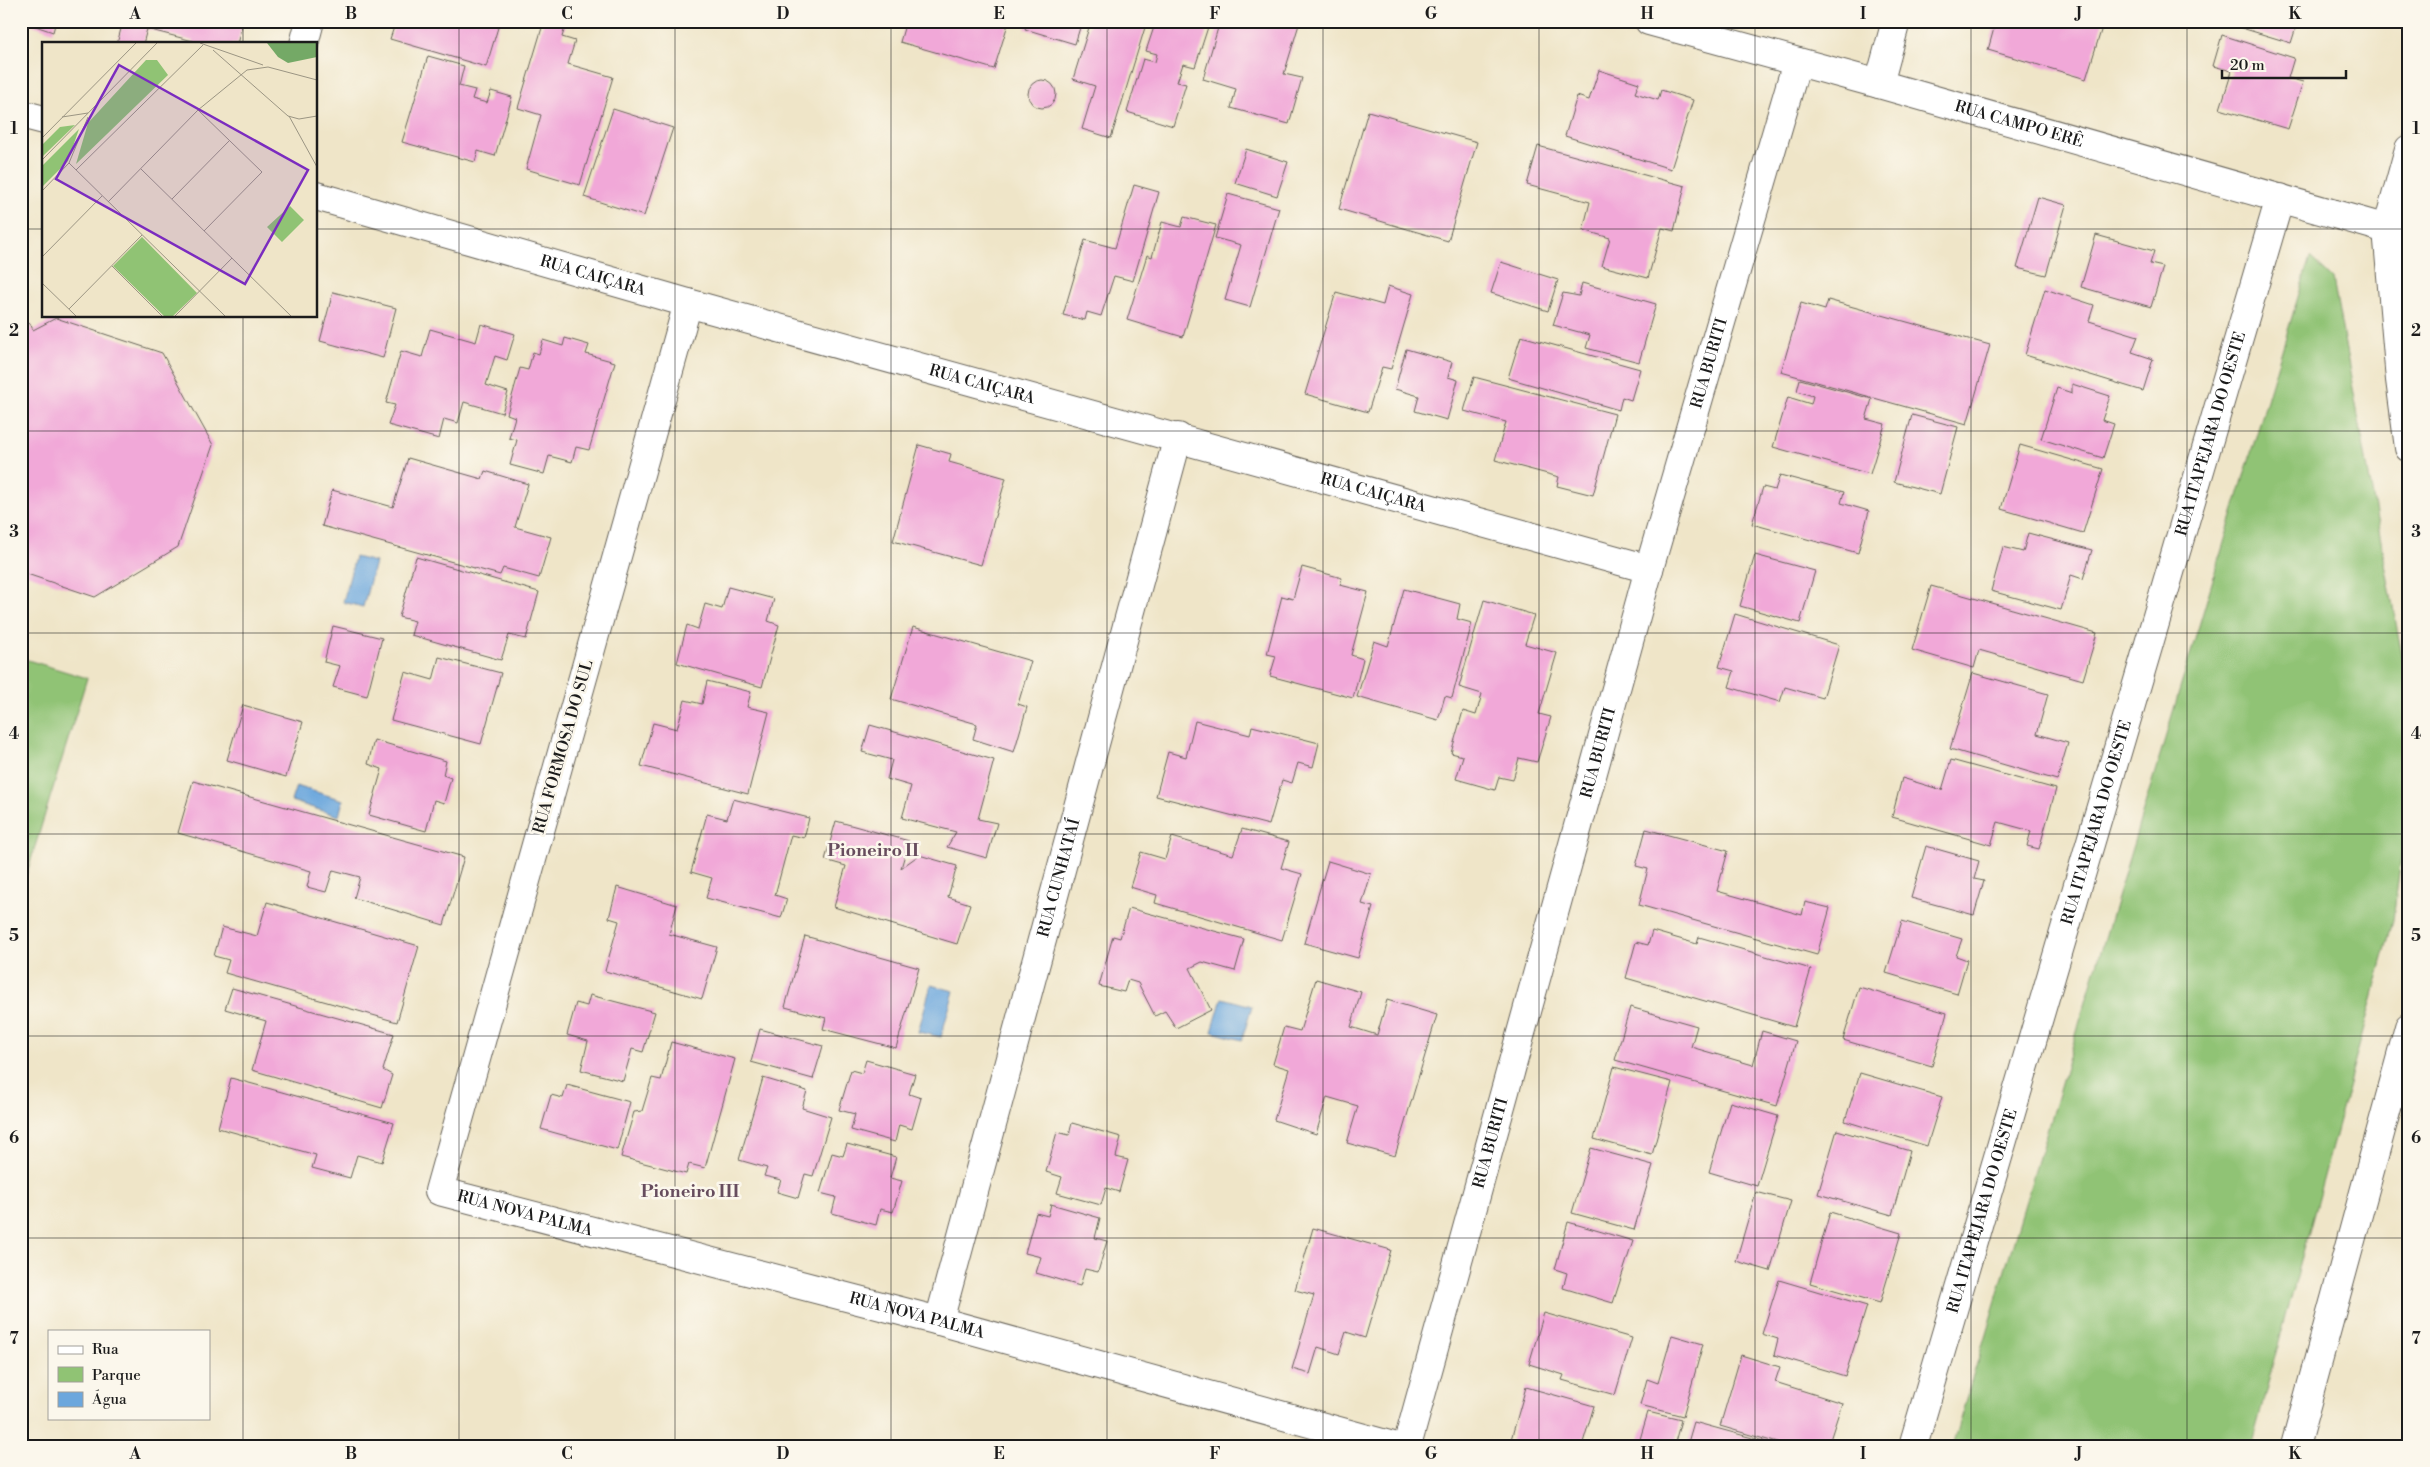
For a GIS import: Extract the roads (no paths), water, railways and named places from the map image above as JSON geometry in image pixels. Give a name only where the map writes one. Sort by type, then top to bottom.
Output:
[{"type":"main road","points":[[305,42],[310,21]]},
{"type":"main road","name":"RUA CAMPO ERÊ","points":[[1649,21],[2387,229]]},
{"type":"main road","points":[[1878,84],[1896,21]]},
{"type":"main road","name":"RUA BURITI","points":[[1407,1446],[1649,569],[1797,62]]},
{"type":"main road","points":[[21,114],[42,119]]},
{"type":"main road","points":[[2409,149],[2387,229],[2400,380],[2409,448]]},
{"type":"main road","name":"RUA CAIÇARA","points":[[318,197],[688,302],[1649,569]]},
{"type":"main road","name":"RUA ITAPEJARA DO OESTE","points":[[1913,1446],[2280,198]]},
{"type":"main road","name":"RUA FORMOSA DO SUL","points":[[439,1191],[688,302]]},
{"type":"main road","name":"RUA CUNHATAÍ","points":[[939,1321],[1178,437]]},
{"type":"main road","points":[[2295,1446],[2409,1027]]},
{"type":"main road","name":"RUA NOVA PALMA","points":[[439,1191],[939,1321],[1393,1446]]},
{"type":"water","points":[[355,557],[375,562],[363,607],[343,602]]},
{"type":"water","points":[[296,786],[343,800],[339,816],[291,801]]},
{"type":"water","points":[[931,985],[954,991],[941,1037],[918,1032]]},
{"type":"water","points":[[1222,998],[1252,1006],[1242,1040],[1212,1032]]},
{"type":"district","name":"Pioneiro II","points":[[873,850]]},
{"type":"district","name":"Pioneiro III","points":[[690,1191]]}]
